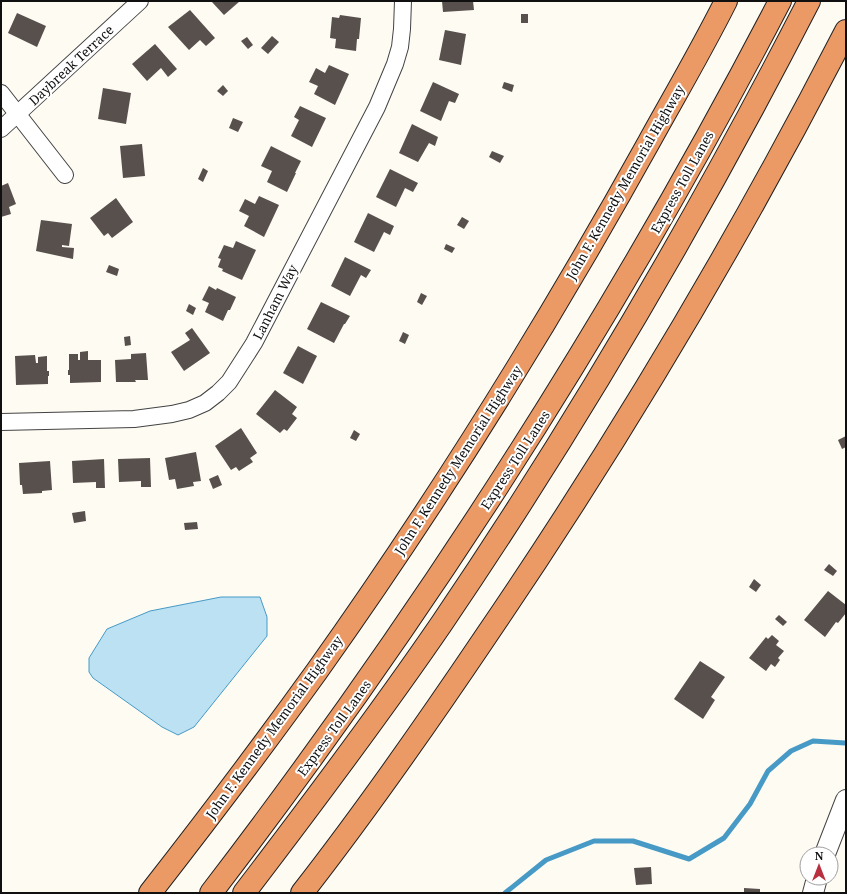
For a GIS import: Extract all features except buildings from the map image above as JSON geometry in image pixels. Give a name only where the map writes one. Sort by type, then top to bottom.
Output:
[{"type":"highway","name":"John F. Kennedy Memorial Highway","points":[[150,893],[216,807],[317,670],[418,523],[524,358],[605,222],[726,1]]},
{"type":"highway","name":"Express Toll Lanes","points":[[211,893],[294,783],[368,680],[454,554],[520,453],[644,250],[722,110],[780,1]]},
{"type":"highway","name":"Express Toll Lanes","points":[[244,893],[351,752],[442,623],[546,463],[672,254],[730,150],[809,1]]},
{"type":"highway","points":[[302,893],[413,742],[516,592],[600,462],[726,253],[783,151],[846,31]]},
{"type":"street","name":"Daybreak Terrace","points":[[1,129],[140,1]]},
{"type":"street","name":"Lanham Way","points":[[1,422],[134,419],[172,414],[189,410],[205,402],[218,393],[229,382],[254,343],[377,107],[395,64],[400,47],[403,1]]},
{"type":"street","points":[[1,93],[65,174]]},
{"type":"street","points":[[828,846],[846,800]]},
{"type":"water","points":[[221,597],[260,597],[267,617],[267,636],[194,727],[178,735],[162,727],[93,678],[89,672],[89,658],[107,629],[150,611]]},
{"type":"waterway","points":[[505,893],[546,860],[594,841],[633,841],[689,859],[724,838],[750,804],[768,771],[791,751],[813,741],[845,743]]}]
